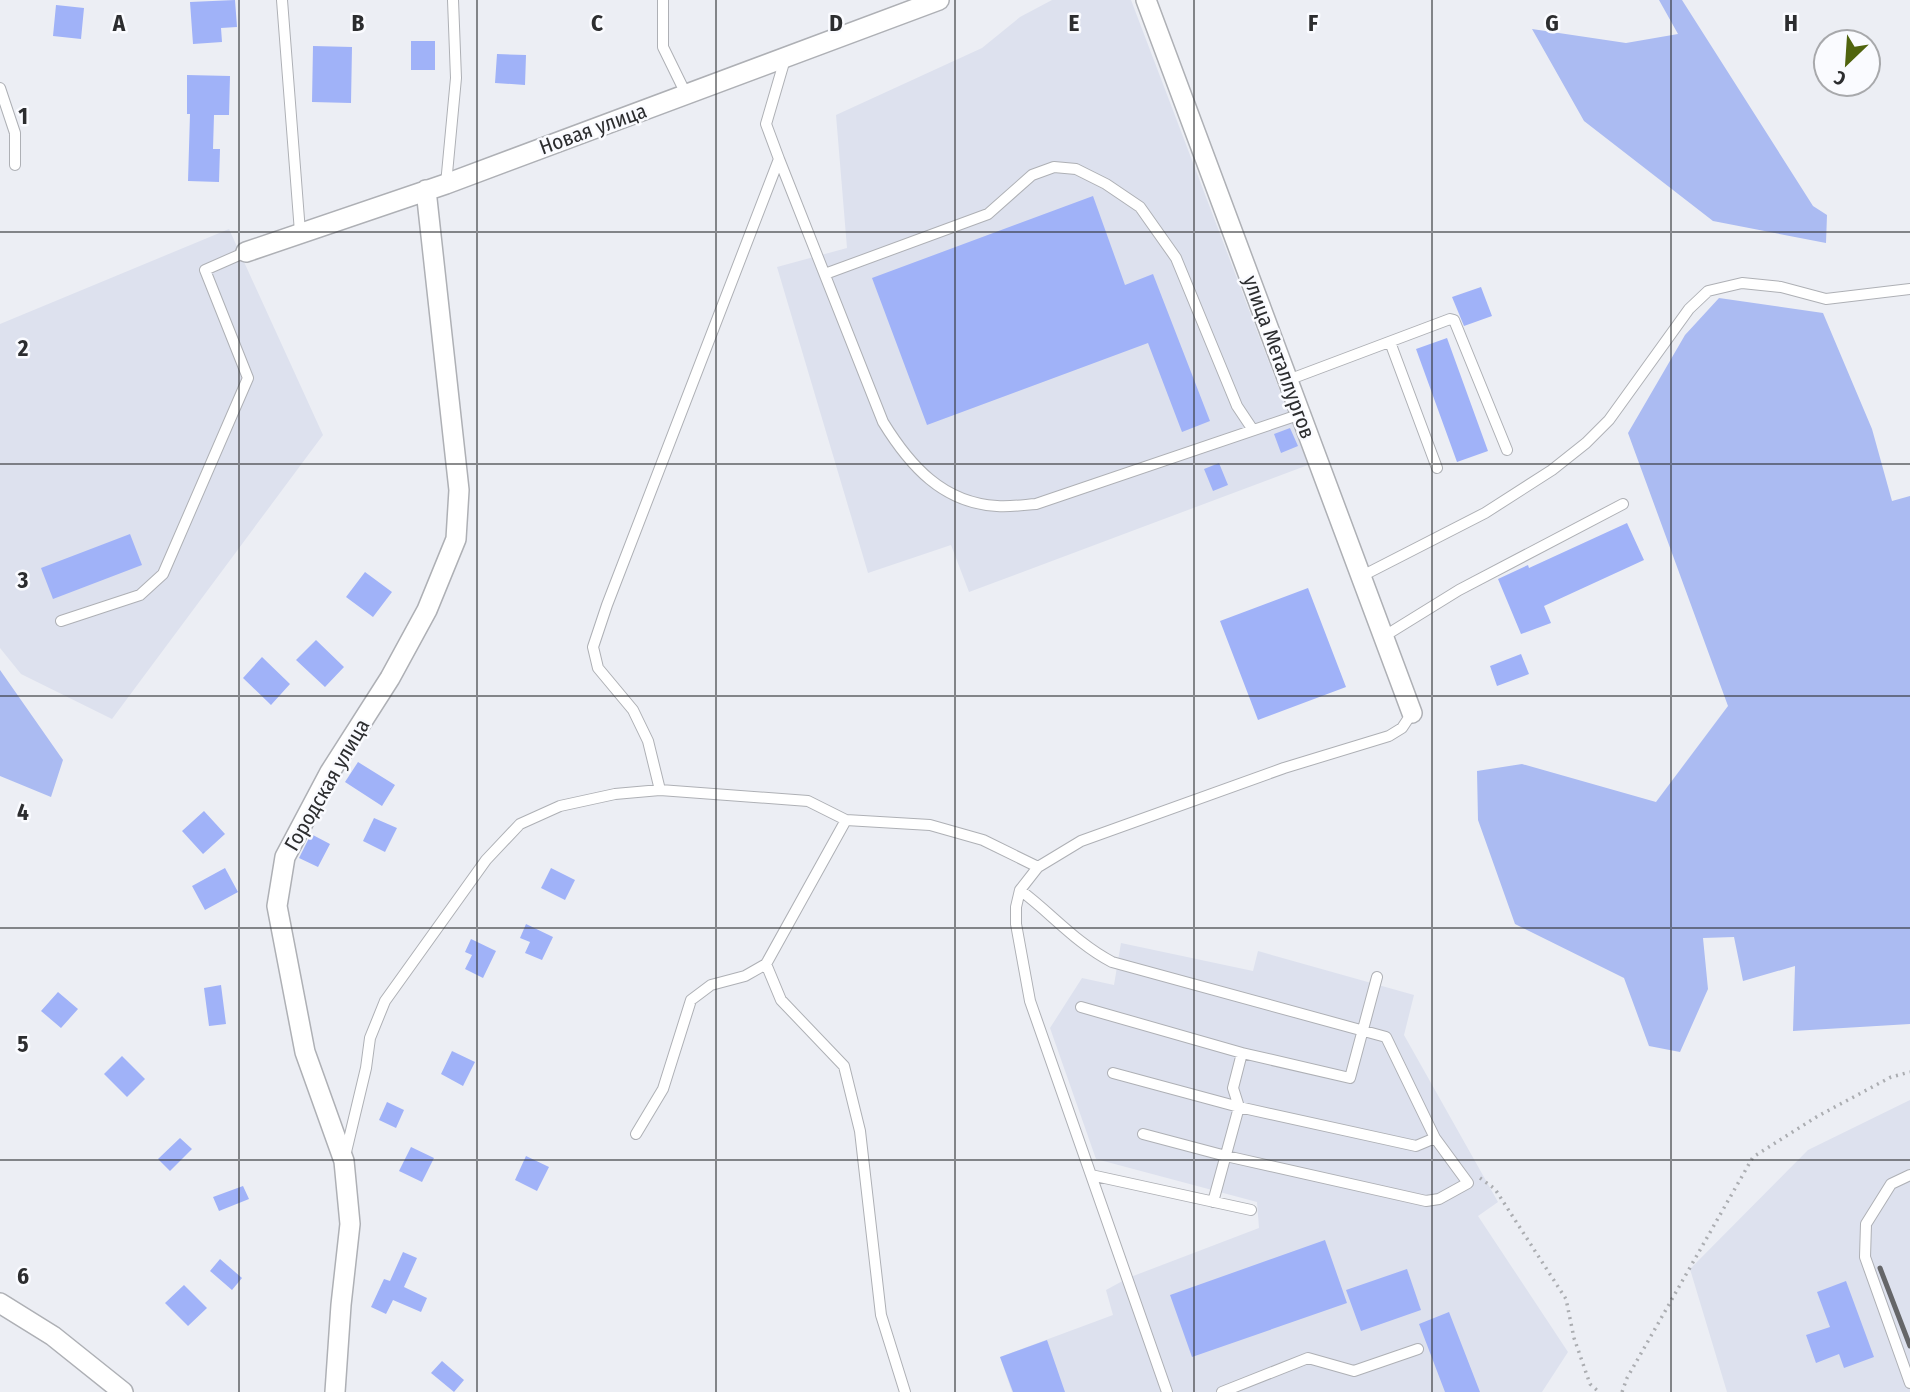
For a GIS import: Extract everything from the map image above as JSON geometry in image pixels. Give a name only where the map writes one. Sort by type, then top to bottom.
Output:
[{"type":"street","name":"Новая улица","points":[[246,252],[446,184],[939,0]]},
{"type":"street","name":"улица Металлургов","points":[[1146,0],[1412,713]]},
{"type":"street","name":"Городская улица","points":[[335,1392],[350,1224],[344,1161],[305,1052],[276,906],[285,857],[331,772],[397,667],[426,610],[456,539],[459,490],[426,190]]},
{"type":"street","points":[[0,1303],[53,1336],[124,1392]]},
{"type":"lane","points":[[282,0],[300,232]]},
{"type":"lane","points":[[446,184],[456,78],[453,0]]},
{"type":"lane","points":[[663,0],[663,47],[686,94]]},
{"type":"lane","points":[[785,58],[766,124],[883,422],[901,451],[928,479],[958,498],[996,506],[1036,504],[1301,414]]},
{"type":"lane","points":[[0,88],[15,133],[15,165]]},
{"type":"lane","points":[[660,790],[648,741],[633,710],[598,668],[593,647],[779,159]]},
{"type":"lane","points":[[825,274],[988,214],[1032,175],[1054,167],[1076,169],[1106,184],[1140,207],[1176,258],[1237,406],[1253,430]]},
{"type":"lane","points":[[61,621],[140,594],[163,574],[248,378],[205,270],[246,252]]},
{"type":"lane","points":[[1360,577],[1485,513],[1552,470],[1586,443],[1609,420],[1689,309],[1709,291],[1742,283],[1781,286],[1826,299],[1910,289]]},
{"type":"lane","points":[[1288,380],[1450,319],[1454,320],[1507,450]]},
{"type":"lane","points":[[1390,342],[1437,468]]},
{"type":"lane","points":[[1383,637],[1459,590],[1623,503]]},
{"type":"lane","points":[[1167,1392],[1030,1001],[1016,924],[1020,890],[1038,867],[1081,841],[1284,768],[1389,736],[1402,728],[1412,713]]},
{"type":"lane","points":[[344,1161],[366,1068],[370,1038],[385,1001],[486,860],[520,824],[560,806],[615,794],[660,790],[808,801],[846,820],[930,825],[983,840],[1038,867]]},
{"type":"lane","points":[[636,1134],[663,1089],[691,1000],[711,985],[745,976],[766,964],[846,820]]},
{"type":"lane","points":[[1020,890],[1047,910],[1092,952],[1112,961],[1386,1037],[1435,1138],[1468,1183],[1440,1199],[1426,1201],[1226,1156],[1143,1134]]},
{"type":"lane","points":[[766,964],[781,1000],[844,1066],[860,1131],[881,1315],[905,1392]]},
{"type":"lane","points":[[1081,1007],[1242,1053],[1350,1078],[1377,977]]},
{"type":"lane","points":[[1213,1202],[1239,1107],[1233,1088],[1242,1053]]},
{"type":"lane","points":[[1113,1073],[1239,1107],[1416,1146],[1435,1138]]},
{"type":"lane","points":[[1091,1175],[1251,1210]]},
{"type":"lane","points":[[1910,1175],[1891,1184],[1866,1224],[1865,1257],[1910,1383]]},
{"type":"lane","points":[[1222,1392],[1308,1357],[1354,1371],[1418,1349]]},
{"type":"path","points":[[1622,1392],[1627,1378],[1753,1157],[1818,1116],[1891,1077],[1910,1072]]},
{"type":"path","points":[[1468,1183],[1478,1177],[1495,1189],[1566,1299],[1574,1338],[1590,1384],[1597,1391]]},
{"type":"shaded area","points":[[1052,0],[1131,0],[1308,465],[969,592],[951,545],[868,573],[777,267],[847,248],[836,115],[982,48],[1020,17]]},
{"type":"shaded area","points":[[1659,0],[1682,0],[1813,206],[1827,215],[1826,243],[1713,221],[1584,121],[1532,29],[1626,43],[1678,34]]},
{"type":"shaded area","points":[[229,229],[323,435],[112,719],[21,674],[0,648],[0,324]]},
{"type":"shaded area","points":[[1719,298],[1823,313],[1872,429],[1892,501],[1910,496],[1910,1024],[1793,1031],[1795,966],[1743,981],[1734,937],[1703,938],[1708,989],[1680,1052],[1649,1046],[1624,978],[1515,924],[1478,820],[1477,771],[1522,764],[1656,802],[1728,706],[1628,433],[1685,335]]},
{"type":"shaded area","points":[[0,670],[63,760],[51,797],[0,776]]},
{"type":"shaded area","points":[[1121,943],[1253,971],[1258,951],[1414,995],[1404,1035],[1498,1202],[1478,1216],[1568,1352],[1542,1392],[1012,1392],[1000,1357],[1113,1315],[1106,1290],[1128,1278],[1259,1228],[1257,1202],[1096,1159],[1050,1028],[1082,978],[1114,985]]},
{"type":"shaded area","points":[[1910,1100],[1910,1392],[1727,1392],[1690,1269],[1808,1150]]},
{"type":"building","points":[[235,0],[237,27],[221,28],[222,42],[193,44],[190,2]]},
{"type":"building","points":[[56,5],[84,8],[81,39],[53,36]]},
{"type":"building","points":[[411,41],[435,41],[435,70],[411,70]]},
{"type":"building","points":[[313,46],[352,47],[351,103],[312,102]]},
{"type":"building","points":[[497,54],[526,55],[525,85],[495,83]]},
{"type":"building","points":[[187,75],[230,76],[229,115],[214,115],[213,149],[220,149],[219,182],[188,181],[190,114],[187,114]]},
{"type":"building","points":[[1093,196],[1125,285],[1153,274],[1210,421],[1182,432],[1148,343],[927,425],[872,278]]},
{"type":"building","points":[[1481,287],[1492,316],[1464,326],[1452,297]]},
{"type":"building","points":[[1447,338],[1488,451],[1457,462],[1416,349]]},
{"type":"building","points":[[1290,428],[1298,446],[1281,453],[1274,434]]},
{"type":"building","points":[[1219,463],[1228,485],[1213,491],[1204,469]]},
{"type":"building","points":[[1627,523],[1644,560],[1544,606],[1551,623],[1521,634],[1498,579],[1528,565],[1529,568]]},
{"type":"building","points":[[130,534],[142,565],[53,599],[41,568]]},
{"type":"building","points":[[365,572],[392,592],[373,617],[346,597]]},
{"type":"building","points":[[1308,588],[1346,687],[1258,720],[1220,621]]},
{"type":"building","points":[[316,640],[344,667],[325,687],[296,660]]},
{"type":"building","points":[[1521,654],[1529,674],[1497,686],[1490,666]]},
{"type":"building","points":[[262,657],[290,684],[271,705],[243,678]]},
{"type":"building","points":[[358,762],[395,785],[382,806],[345,782]]},
{"type":"building","points":[[204,811],[225,834],[203,854],[182,831]]},
{"type":"building","points":[[374,818],[397,828],[385,852],[363,841]]},
{"type":"building","points":[[311,834],[330,844],[318,867],[299,858]]},
{"type":"building","points":[[225,868],[238,892],[205,910],[192,886]]},
{"type":"building","points":[[551,868],[575,880],[565,900],[541,888]]},
{"type":"building","points":[[526,924],[553,937],[542,960],[525,953],[530,942],[520,938]]},
{"type":"building","points":[[471,939],[496,951],[483,978],[465,969],[472,955],[465,952]]},
{"type":"building","points":[[221,985],[226,1024],[209,1026],[204,988]]},
{"type":"building","points":[[58,992],[78,1009],[61,1028],[41,1011]]},
{"type":"building","points":[[452,1051],[475,1062],[463,1086],[441,1074]]},
{"type":"building","points":[[122,1056],[145,1079],[127,1097],[104,1074]]},
{"type":"building","points":[[387,1102],[404,1110],[396,1128],[379,1120]]},
{"type":"building","points":[[180,1138],[192,1149],[170,1171],[158,1159]]},
{"type":"building","points":[[411,1147],[434,1158],[422,1182],[399,1171]]},
{"type":"building","points":[[526,1156],[549,1167],[537,1191],[515,1180]]},
{"type":"building","points":[[243,1186],[249,1199],[219,1211],[213,1197]]},
{"type":"building","points":[[1325,1240],[1347,1303],[1192,1357],[1170,1295]]},
{"type":"building","points":[[403,1252],[417,1258],[404,1287],[427,1298],[421,1312],[393,1300],[386,1314],[371,1307],[384,1279],[390,1281]]},
{"type":"building","points":[[220,1259],[242,1278],[232,1290],[210,1271]]},
{"type":"building","points":[[1407,1269],[1421,1310],[1361,1331],[1346,1290]]},
{"type":"building","points":[[1846,1281],[1874,1357],[1844,1368],[1839,1354],[1816,1363],[1806,1335],[1830,1327],[1817,1292]]},
{"type":"building","points":[[184,1285],[207,1308],[188,1326],[165,1303]]},
{"type":"building","points":[[1449,1312],[1480,1392],[1445,1392],[1419,1324]]},
{"type":"building","points":[[1047,1340],[1065,1392],[1013,1392],[1000,1357]]},
{"type":"building","points":[[442,1361],[464,1380],[454,1392],[431,1373]]},
{"type":"railway","points":[[1880,1268],[1910,1346]]}]
